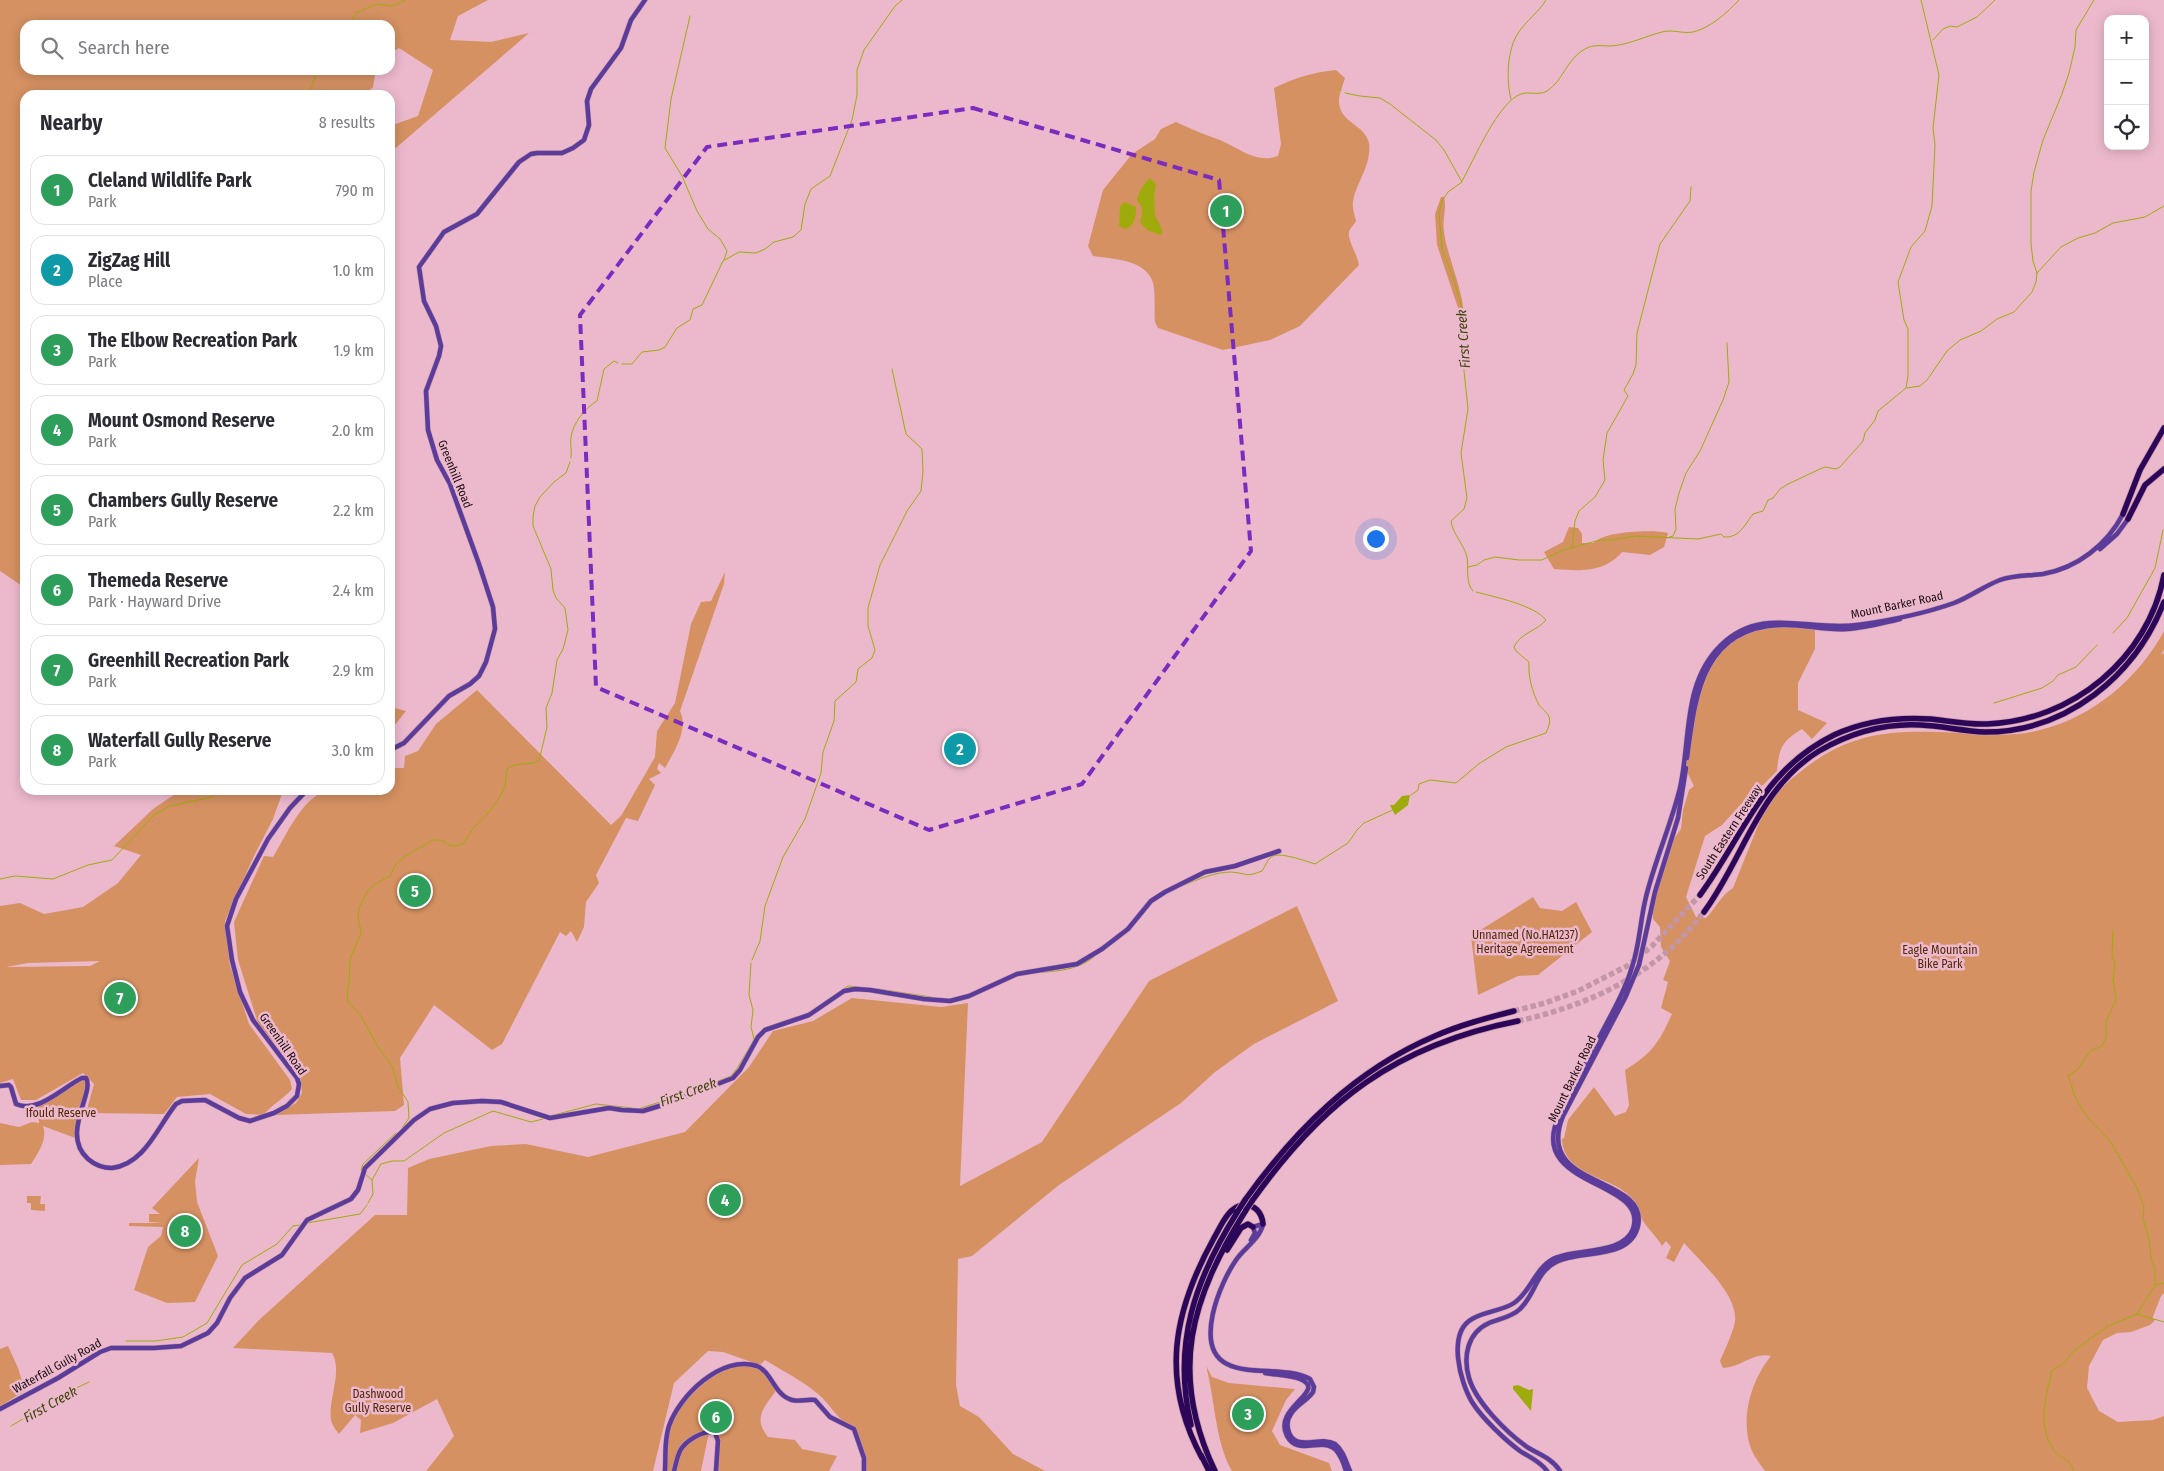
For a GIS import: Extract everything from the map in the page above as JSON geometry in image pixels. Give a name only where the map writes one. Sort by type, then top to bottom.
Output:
[{"type":"highway","points":[[2123,514],[2140,470],[2164,428]]},
{"type":"highway","points":[[2128,519],[2143,489],[2154,475],[2164,469]]},
{"type":"highway","name":"South Eastern Freeway","points":[[1700,895],[1763,795],[1784,770],[1808,750],[1836,734],[1882,721],[1915,718],[1973,724],[2003,723],[2033,717],[2063,705],[2092,688],[2127,654],[2145,627],[2164,575]]},
{"type":"highway","name":"South Eastern Freeway","points":[[1704,912],[1722,886],[1753,823],[1766,802],[1781,783],[1817,752],[1840,740],[1887,726],[1920,725],[1987,732],[2016,728],[2048,720],[2092,697],[2121,672],[2142,647],[2164,602]]},
{"type":"highway","points":[[1215,1471],[1202,1440],[1194,1409],[1190,1376],[1190,1344],[1197,1312],[1207,1281],[1246,1210],[1248,1201],[1269,1167],[1302,1130],[1337,1096],[1391,1058],[1434,1036],[1465,1024],[1514,1010]]},
{"type":"highway","points":[[1202,1458],[1192,1427],[1185,1395],[1184,1362],[1187,1329],[1195,1298],[1206,1268],[1238,1211],[1307,1133],[1338,1104],[1369,1080],[1412,1054],[1442,1041],[1473,1031],[1518,1021]]},
{"type":"highway","points":[[1209,1471],[1192,1439],[1179,1393],[1176,1350],[1182,1312],[1190,1285],[1205,1254],[1230,1212],[1238,1206],[1250,1206],[1260,1213],[1263,1224]]},
{"type":"highway","points":[[1190,1344],[1204,1297],[1221,1260],[1241,1228],[1247,1224],[1253,1227]]},
{"type":"main road","name":"Greenhill Road","points":[[395,748],[404,743],[449,696],[470,684],[479,676],[486,662],[495,628],[493,607],[479,564],[450,484],[437,460],[428,430],[426,391],[439,356],[440,346],[438,333],[424,301],[419,267],[444,232],[477,214],[519,162],[531,154],[562,153],[584,140],[589,125],[587,106],[591,89],[622,48],[631,20],[645,0]]},
{"type":"main road","name":"Mount Barker Road","points":[[1547,1471],[1538,1462],[1511,1444],[1477,1409],[1468,1394],[1460,1366],[1458,1342],[1463,1327],[1479,1315],[1517,1301],[1540,1269],[1550,1260],[1564,1255],[1612,1246],[1623,1242],[1631,1233],[1634,1216],[1627,1203],[1569,1169],[1556,1152],[1554,1133],[1559,1116],[1634,970],[1652,877],[1680,796],[1691,706],[1697,681],[1711,656],[1742,630],[1768,622],[1787,621],[1834,626],[1855,625],[1952,604],[2000,580],[2050,572],[2076,562],[2100,546],[2113,532],[2123,514]]},
{"type":"main road","name":"Mount Barker Road","points":[[1560,1471],[1550,1460],[1517,1440],[1485,1407],[1473,1390],[1469,1378],[1466,1357],[1467,1348],[1477,1330],[1520,1310],[1538,1278],[1549,1265],[1566,1258],[1618,1249],[1625,1245],[1634,1235],[1638,1225],[1638,1215],[1630,1200],[1570,1165],[1561,1152],[1558,1139],[1563,1116],[1624,998],[1645,944],[1659,879],[1674,832],[1694,706],[1700,684],[1716,655],[1734,639],[1757,628],[1781,625],[1834,630],[1856,629],[1952,606],[2002,581],[2050,574],[2074,565],[2108,543],[2128,519]]},
{"type":"main road","name":"Greenhill Road","points":[[0,1086],[9,1085],[16,1104],[28,1106],[46,1099],[78,1080],[86,1078],[88,1086],[78,1125],[79,1145],[85,1157],[105,1168],[127,1164],[137,1158],[176,1104],[182,1100],[205,1100],[239,1118],[250,1120],[274,1113],[295,1100],[299,1092],[297,1078],[253,1020],[240,992],[232,960],[228,926],[236,899],[268,839],[290,808],[302,795]]},
{"type":"main road","name":"Waterfall Gully Road","points":[[0,1409],[58,1378],[100,1352],[111,1348],[181,1346],[208,1333],[217,1323],[230,1298],[245,1278],[282,1255],[307,1220],[351,1199],[358,1190],[363,1172],[414,1120],[430,1109],[465,1102],[501,1102],[550,1118],[609,1108],[643,1111],[733,1078],[740,1070],[758,1037],[765,1030],[809,1015],[849,990],[870,990],[924,999],[950,1001],[969,996],[1017,974],[1077,964],[1102,949],[1128,929],[1151,901],[1165,892],[1205,872],[1235,866],[1279,851]]},
{"type":"main road","points":[[1652,877],[1659,879]]},
{"type":"main road","points":[[1263,1224],[1253,1227],[1254,1236],[1232,1262],[1220,1287],[1208,1331],[1209,1348],[1216,1359],[1231,1368],[1292,1377],[1305,1382],[1308,1389],[1306,1394],[1290,1409],[1285,1418],[1284,1427],[1287,1436],[1298,1445],[1308,1447],[1326,1445],[1334,1449],[1341,1457],[1348,1471]]},
{"type":"main road","points":[[1263,1224],[1259,1235],[1237,1258],[1224,1281],[1210,1331],[1211,1348],[1219,1359],[1231,1366],[1293,1374],[1310,1379],[1314,1387],[1313,1392],[1290,1414],[1288,1422],[1289,1433],[1292,1438],[1303,1443],[1327,1441],[1335,1444],[1340,1449],[1348,1471]]},
{"type":"main road","points":[[665,1471],[666,1439],[674,1414],[681,1402],[710,1375],[721,1369],[749,1364],[763,1370],[786,1398],[815,1400],[834,1420],[854,1429],[864,1458],[864,1471]]},
{"type":"main road","points":[[674,1471],[678,1455],[683,1446],[705,1432],[715,1432],[718,1438],[716,1471]]},
{"type":"highlighted area","points":[[973,108],[1219,180],[1251,551],[1082,784],[929,830],[596,687],[580,315],[707,147]]},
{"type":"green space","points":[[0,0],[488,0],[458,16],[450,40],[491,42],[529,33],[395,149],[395,124],[418,116],[433,70],[399,48],[395,50],[395,20],[20,20],[20,75],[375,75],[373,87],[370,90],[20,90],[20,585],[0,571]]},
{"type":"green space","points":[[1336,70],[1345,78],[1339,98],[1340,108],[1347,119],[1363,132],[1369,143],[1368,159],[1353,202],[1356,221],[1349,232],[1359,265],[1300,326],[1270,340],[1223,350],[1158,328],[1155,322],[1153,284],[1148,273],[1142,268],[1126,261],[1093,256],[1088,246],[1103,190],[1132,154],[1155,139],[1161,129],[1176,122],[1255,157],[1270,158],[1278,156],[1281,144],[1274,88],[1304,76]]},
{"type":"green space","points":[[1441,197],[1444,197],[1445,201],[1444,232],[1446,242],[1463,303],[1463,323],[1437,245],[1435,214]]},
{"type":"green space","points":[[1569,527],[1578,528],[1582,534],[1582,543],[1594,543],[1607,536],[1629,532],[1652,531],[1668,533],[1664,547],[1650,555],[1622,552],[1607,564],[1591,569],[1554,569],[1544,552],[1563,542]]},
{"type":"green space","points":[[725,572],[724,584],[680,711],[683,725],[676,748],[665,768],[659,763],[657,769],[661,773],[649,779],[655,785],[638,821],[626,818],[596,875],[599,883],[586,902],[584,927],[577,942],[571,931],[566,936],[560,932],[502,1044],[492,1050],[434,1005],[400,1058],[404,1105],[395,1111],[275,1115],[296,1103],[302,1093],[300,1076],[258,1023],[238,960],[234,922],[264,856],[273,857],[301,811],[318,795],[395,795],[395,768],[404,768],[405,756],[418,751],[436,724],[477,690],[611,825],[621,816],[655,757],[657,731],[675,703],[691,624],[701,602],[711,601]]},
{"type":"green space","name":"Eagle Mountain Bike Park","points":[[1764,627],[1815,627],[1815,649],[1798,683],[1798,710],[1827,723],[1812,739],[1802,729],[1790,737],[1783,746],[1779,756],[1777,771],[1752,796],[1741,804],[1722,825],[1705,836],[1686,897],[1696,917],[1706,918],[1725,894],[1733,888],[1763,813],[1771,800],[1791,779],[1819,758],[1838,747],[1876,735],[1916,732],[2011,734],[2040,730],[2059,724],[2096,706],[2112,694],[2141,665],[2164,631],[2164,650],[2161,655],[2164,653],[2164,1293],[2152,1319],[2156,1319],[2150,1325],[2131,1332],[2117,1333],[2103,1340],[2089,1366],[2087,1388],[2099,1411],[2118,1422],[2153,1420],[2164,1416],[2164,1471],[1765,1471],[1753,1454],[1748,1439],[1747,1414],[1753,1389],[1771,1356],[1758,1356],[1735,1366],[1723,1368],[1720,1361],[1735,1321],[1731,1301],[1717,1279],[1684,1243],[1674,1262],[1666,1258],[1671,1247],[1666,1241],[1662,1246],[1643,1221],[1632,1198],[1623,1190],[1579,1168],[1565,1152],[1562,1139],[1564,1138],[1568,1120],[1594,1087],[1615,1116],[1626,1112],[1629,1105],[1625,1070],[1649,1052],[1663,1032],[1672,1014],[1661,1008],[1668,982],[1663,980],[1670,961],[1661,947],[1660,927],[1653,919],[1652,903],[1670,844],[1681,829],[1683,810],[1689,790],[1694,786],[1686,770],[1697,693],[1716,655],[1734,639]]},
{"type":"green space","points":[[395,708],[406,711],[395,725]]},
{"type":"green space","points":[[174,795],[282,795],[273,819],[225,921],[230,965],[249,1024],[290,1080],[292,1089],[263,1115],[246,1114],[210,1094],[177,1097],[164,1114],[86,1113],[94,1084],[83,1073],[36,1100],[21,1100],[13,1079],[0,1083],[0,906],[20,903],[44,914],[83,907],[118,883],[141,855],[114,846],[153,809]],"holes":[[[100,961],[90,966],[6,967],[28,963]]]},
{"type":"green space","name":"Unnamed (No.HA1237) Heritage Agreement","points":[[1533,897],[1540,908],[1562,911],[1576,902],[1592,932],[1538,975],[1518,976],[1478,995],[1471,936]]},
{"type":"green space","name":"Dashwood Gully Reserve","points":[[1297,906],[1338,1001],[1254,1044],[1215,1072],[1181,1103],[1059,1185],[972,1256],[958,1259],[956,1385],[960,1406],[979,1417],[1013,1454],[1045,1471],[864,1471],[865,1465],[854,1429],[839,1418],[812,1389],[765,1360],[760,1365],[723,1352],[708,1351],[674,1383],[653,1471],[426,1471],[454,1436],[437,1399],[393,1423],[360,1433],[361,1420],[355,1415],[339,1434],[331,1420],[331,1403],[336,1377],[335,1360],[332,1353],[233,1348],[259,1320],[375,1215],[407,1215],[408,1168],[429,1159],[491,1146],[526,1144],[588,1157],[685,1132],[749,1067],[773,1031],[813,1021],[852,998],[941,1007],[968,1003],[960,1186],[1042,1142],[1149,981]]},
{"type":"green space","name":"Ifould Reserve","points":[[82,1078],[88,1081],[81,1109],[78,1139],[43,1126],[43,1141],[31,1164],[0,1165],[0,1123],[19,1127],[32,1122],[39,1123],[38,1103]]},
{"type":"green space","points":[[199,1158],[195,1181],[197,1202],[218,1256],[195,1302],[167,1303],[134,1290],[148,1247],[161,1236],[163,1227],[129,1226],[129,1223],[164,1223],[149,1222],[149,1214],[160,1214],[152,1208]]},
{"type":"green space","points":[[27,1196],[41,1196],[40,1204],[45,1204],[45,1211],[31,1210],[31,1203],[27,1203]]},
{"type":"green space","points":[[8,1346],[18,1368],[25,1391],[0,1406],[0,1349]]},
{"type":"green space","points":[[737,1365],[760,1367],[777,1389],[762,1412],[761,1424],[768,1437],[795,1440],[802,1449],[837,1456],[829,1471],[716,1471],[718,1435],[709,1432],[701,1471],[665,1471],[665,1439],[677,1408],[710,1375]]},
{"type":"green space","points":[[1206,1366],[1212,1377],[1229,1383],[1295,1389],[1286,1400],[1272,1431],[1280,1445],[1329,1463],[1332,1471],[1232,1471],[1222,1447]]},
{"type":"shaded area","points":[[1150,178],[1156,184],[1154,197],[1155,216],[1162,229],[1160,235],[1147,230],[1140,222],[1142,211],[1137,200],[1140,191]]},
{"type":"shaded area","points":[[1125,202],[1136,207],[1133,224],[1125,229],[1119,226],[1120,206]]},
{"type":"shaded area","points":[[1410,795],[1408,805],[1395,815],[1390,805],[1394,805],[1402,796]]},
{"type":"shaded area","points":[[1518,1385],[1529,1390],[1533,1389],[1531,1411],[1513,1389],[1513,1386]]},
{"type":"waterway","points":[[353,20],[356,13],[376,4],[393,6],[405,0]]},
{"type":"waterway","points":[[622,364],[632,364],[642,352],[659,350],[665,347],[677,328],[690,320],[693,309],[702,305],[723,261],[739,252],[756,253],[774,242],[793,237],[801,230],[805,204],[811,189],[830,176],[852,120],[857,95],[857,70],[864,50],[895,6],[902,0]]},
{"type":"waterway","points":[[1511,99],[1508,83],[1508,66],[1514,40],[1546,0]]},
{"type":"waterway","points":[[1462,181],[1487,133],[1512,99],[1521,94],[1540,93],[1553,87],[1574,58],[1585,49],[1592,46],[1624,44],[1666,31],[1693,32],[1706,27],[1718,19],[1739,0]]},
{"type":"waterway","points":[[1468,567],[1495,557],[1542,560],[1563,550],[1600,540],[1635,536],[1698,539],[1721,534],[1724,537],[1730,537],[1742,530],[1753,514],[1763,511],[1768,500],[1773,498],[1780,489],[1825,467],[1836,469],[1840,467],[1863,441],[1865,433],[1875,420],[1878,411],[1906,388],[1908,376],[1908,329],[1904,320],[1898,282],[1911,247],[1925,231],[1932,206],[1935,145],[1933,128],[1939,75],[1921,0]]},
{"type":"waterway","points":[[1933,40],[1943,29],[1950,26],[1957,27],[1977,17],[1995,0]]},
{"type":"waterway","points":[[1907,388],[1920,386],[1927,380],[1947,351],[1960,340],[1981,331],[1997,319],[2014,312],[2032,292],[2037,273],[2031,244],[2031,191],[2034,172],[2043,140],[2069,73],[2075,47],[2076,30],[2094,0]]},
{"type":"waterway","points":[[690,16],[671,99],[665,148],[682,176],[697,211],[708,229],[720,239],[727,251],[724,260]]},
{"type":"waterway","points":[[310,90],[316,75]]},
{"type":"waterway","name":"First Creek","points":[[1345,93],[1380,98],[1390,104],[1436,140],[1444,150],[1462,182],[1448,192],[1442,201],[1439,213],[1442,249],[1453,277],[1463,312],[1464,371],[1468,409],[1461,453],[1467,498],[1464,509],[1451,521],[1454,531],[1466,552],[1468,579],[1473,591]]},
{"type":"waterway","points":[[1572,547],[1575,521],[1579,511],[1595,497],[1605,480],[1603,460],[1607,433],[1628,396],[1624,390],[1636,365],[1637,333],[1660,244],[1690,201],[1691,187]]},
{"type":"waterway","points":[[2037,273],[2061,247],[2078,238],[2095,233],[2113,223],[2145,217],[2164,206]]},
{"type":"waterway","points":[[1667,538],[1673,536],[1676,529],[1675,509],[1686,473],[1700,451],[1729,382],[1727,343]]},
{"type":"waterway","points":[[571,458],[571,437],[574,426],[584,412],[597,401],[604,369],[614,361],[618,363]]},
{"type":"waterway","points":[[752,960],[760,941],[765,906],[783,857],[805,819],[821,773],[823,752],[834,721],[835,701],[856,682],[858,669],[872,658],[875,650],[868,626],[868,608],[880,565],[907,511],[921,491],[923,471],[922,449],[906,434],[892,369]]},
{"type":"waterway","points":[[402,1128],[409,1118],[408,1102],[398,1086],[392,1066],[378,1047],[361,1016],[348,1002],[350,959],[361,933],[358,915],[359,908],[367,892],[375,884],[390,876],[396,864],[404,857],[433,840],[441,840],[449,845],[456,846],[464,843],[474,827],[485,817],[498,800],[505,786],[507,769],[511,766],[539,761],[547,727],[546,708],[552,693],[557,660],[563,649],[568,630],[565,608],[556,598],[553,590],[551,569],[533,526],[533,516],[535,506],[540,497],[554,482],[566,473],[570,462]]},
{"type":"waterway","points":[[2113,633],[2127,618],[2155,568],[2163,530]]},
{"type":"waterway","name":"First Creek","points":[[1411,795],[1418,790],[1419,784],[1430,780],[1456,783],[1480,763],[1506,747],[1546,733],[1550,721],[1539,705],[1532,689],[1529,662],[1514,647],[1520,638],[1546,620],[1524,606],[1476,592]]},
{"type":"waterway","points":[[1994,703],[2042,688],[2053,681],[2058,675],[2076,667],[2097,645]]},
{"type":"waterway","points":[[0,879],[15,876],[53,879],[88,865],[112,860],[154,815],[170,806],[214,795]]},
{"type":"waterway","name":"First Creek","points":[[1184,885],[1219,873],[1231,872],[1249,875],[1256,873],[1262,871],[1270,858],[1275,855],[1292,857],[1315,864],[1348,843],[1364,823],[1395,809]]},
{"type":"waterway","points":[[2074,1471],[2072,1466],[2053,1449],[2045,1430],[2044,1410],[2052,1370],[2063,1364],[2075,1350],[2108,1326],[2137,1314],[2155,1285],[2155,1269],[2143,1219],[2144,1207],[2136,1186],[2110,1141],[2088,1118],[2076,1099],[2068,1076],[2077,1070],[2090,1051],[2102,1046],[2106,1037],[2106,1021],[2116,1000],[2113,980],[2115,963],[2112,956],[2113,931]]},
{"type":"waterway","name":"First Creek","points":[[1034,973],[1059,971],[1075,967],[1096,955]]},
{"type":"waterway","points":[[751,963],[749,995],[753,1010],[751,1027],[754,1039]]},
{"type":"waterway","name":"First Creek","points":[[832,997],[848,986],[867,988]]},
{"type":"waterway","name":"First Creek","points":[[878,989],[931,997]]},
{"type":"waterway","name":"First Creek","points":[[767,1027],[796,1017]]},
{"type":"waterway","name":"First Creek","points":[[695,1090],[731,1076],[755,1038]]},
{"type":"waterway","name":"First Creek","points":[[638,1109],[689,1093]]},
{"type":"waterway","name":"First Creek","points":[[550,1116],[596,1104],[632,1108]]},
{"type":"waterway","name":"First Creek","points":[[368,1203],[373,1194],[372,1180],[381,1164],[392,1161],[404,1161],[444,1133],[493,1111],[531,1122],[543,1119]]},
{"type":"waterway","points":[[362,1171],[363,1164],[396,1133]]},
{"type":"waterway","points":[[365,1174],[372,1180]]},
{"type":"waterway","name":"First Creek","points":[[307,1223],[360,1214],[367,1205]]},
{"type":"waterway","name":"First Creek","points":[[126,1341],[156,1341],[183,1337],[207,1323],[242,1265],[277,1244],[293,1226],[299,1225]]},
{"type":"waterway","points":[[2155,1285],[2164,1283]]},
{"type":"waterway","points":[[2137,1314],[2164,1322]]},
{"type":"waterway","name":"First Creek","points":[[11,1426],[89,1382]]},
{"type":"tunnel","points":[[1514,1011],[1545,1003],[1578,991],[1627,966],[1652,946],[1700,895]]},
{"type":"tunnel","points":[[1518,1021],[1579,1003],[1636,975],[1675,945],[1704,912]]},
{"type":"place","name":"Cleland Wildlife Park","points":[[1226,211]]},
{"type":"place","name":"ZigZag Hill","points":[[960,749]]},
{"type":"place","name":"Chambers Gully Reserve","points":[[415,891]]},
{"type":"place","name":"Greenhill Recreation Park","points":[[120,998]]},
{"type":"place","name":"Mount Osmond Reserve","points":[[725,1200]]},
{"type":"place","name":"Waterfall Gully Reserve","points":[[185,1231]]},
{"type":"place","name":"The Elbow Recreation Park","points":[[1248,1414]]},
{"type":"place","name":"Themeda Reserve","points":[[716,1417]]}]
